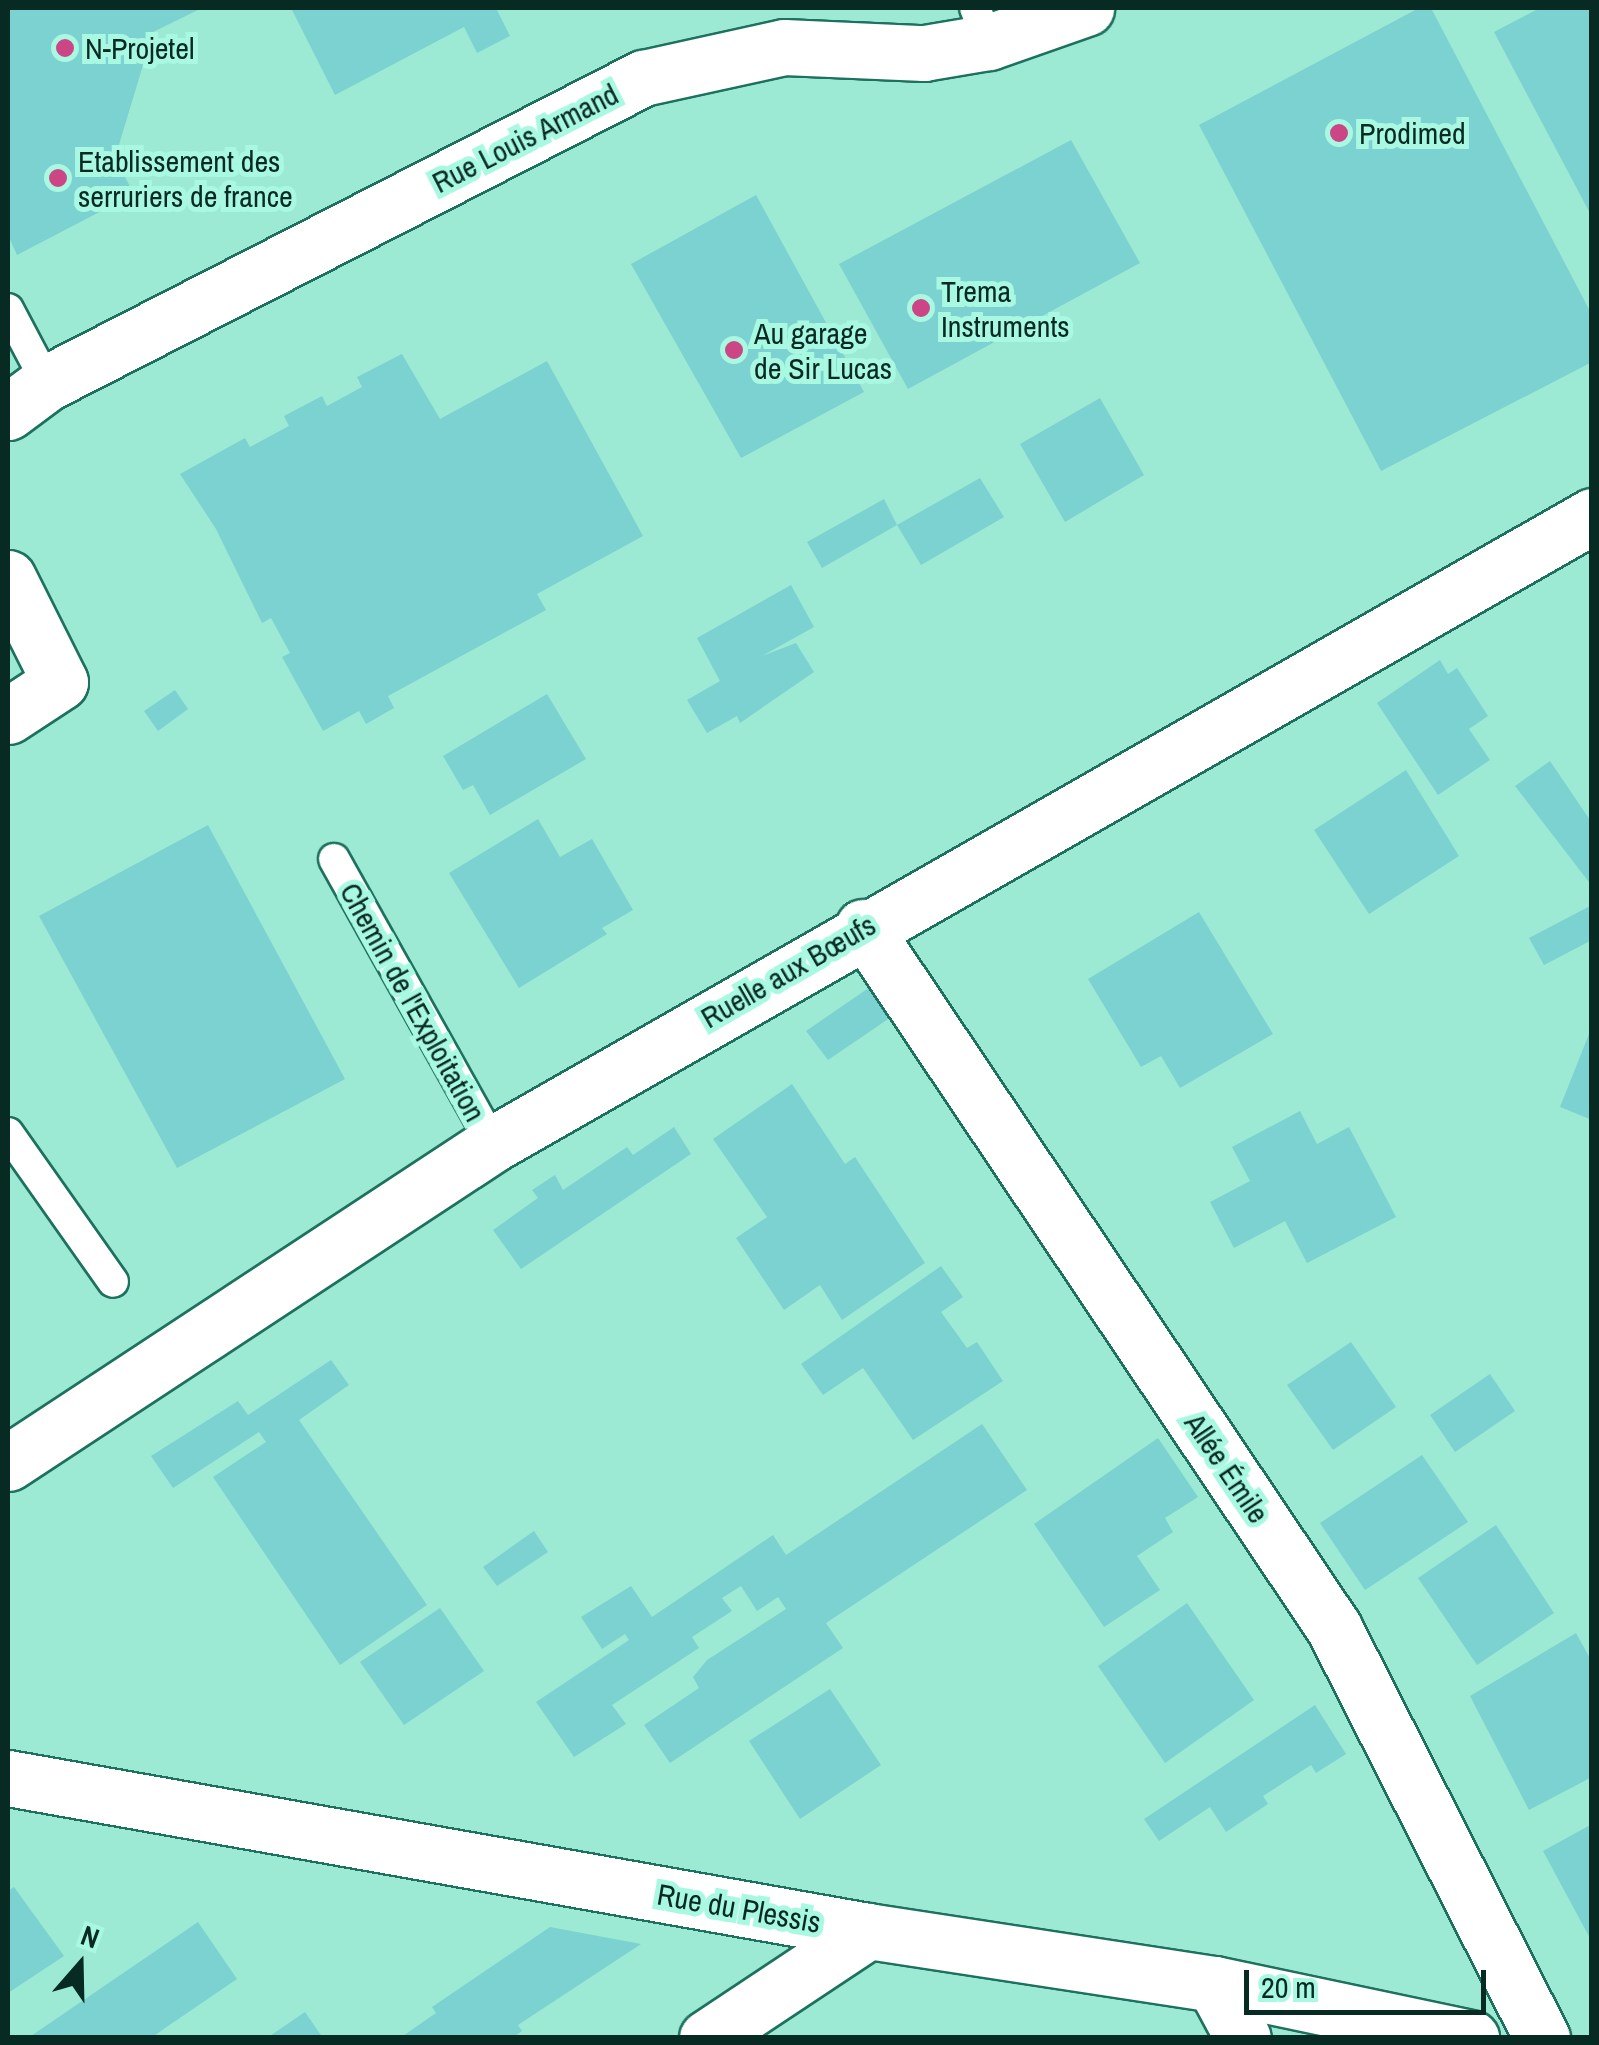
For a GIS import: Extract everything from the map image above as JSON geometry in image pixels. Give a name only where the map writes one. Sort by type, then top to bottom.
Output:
[{"type":"street","name":"Rue Louis Armand","points":[[27,398],[642,78],[784,46],[924,53],[982,25],[1086,8]]},
{"type":"street","name":"Ruelle aux Bœufs","points":[[8,1463],[492,1144],[863,927],[1592,516]]},
{"type":"street","points":[[8,578],[60,682],[8,716]]},
{"type":"street","name":"Allée Émile","points":[[863,927],[1334,1628],[1542,2038]]},
{"type":"street","name":"Rue du Plessis","points":[[8,1778],[868,1932],[1214,1984],[1471,2038]]},
{"type":"street","points":[[707,2038],[868,1932]]},
{"type":"street","points":[[1214,1984],[1244,2038]]},
{"type":"lane","points":[[8,309],[27,398]]},
{"type":"lane","name":"Chemin de l'Exploitation","points":[[334,859],[492,1144]]},
{"type":"lane","points":[[8,1134],[113,1282]]},
{"type":"building","points":[[8,8],[202,8],[153,32],[115,158],[134,194],[17,255],[8,235]]},
{"type":"building","points":[[291,8],[496,8],[510,36],[477,53],[464,27],[335,95]]},
{"type":"building","points":[[1419,8],[1431,8],[1592,315],[1592,362],[1381,471],[1199,125]]},
{"type":"building","points":[[1540,8],[1592,8],[1592,217],[1494,32]]},
{"type":"building","points":[[1071,140],[1140,263],[908,389],[839,264]]},
{"type":"building","points":[[756,195],[864,392],[741,458],[631,264]]},
{"type":"building","points":[[402,354],[440,419],[547,361],[643,536],[537,594],[546,610],[388,696],[394,708],[366,724],[359,711],[323,731],[282,657],[290,653],[271,618],[262,623],[216,529],[180,474],[245,438],[250,447],[289,426],[284,416],[322,396],[327,406],[362,387],[357,377]]},
{"type":"building","points":[[1100,398],[1144,475],[1065,522],[1020,444]]},
{"type":"building","points":[[980,478],[1004,517],[921,565],[897,525]]},
{"type":"building","points":[[884,499],[897,525],[822,568],[807,542]]},
{"type":"building","points":[[791,585],[814,627],[762,656],[796,643],[814,672],[740,723],[737,716],[707,733],[687,700],[720,681],[697,638]]},
{"type":"building","points":[[1440,660],[1448,674],[1457,668],[1488,716],[1469,729],[1490,760],[1438,795],[1377,703]]},
{"type":"building","points":[[175,690],[188,709],[158,731],[144,711]]},
{"type":"building","points":[[547,694],[586,759],[490,815],[473,785],[463,790],[443,756]]},
{"type":"building","points":[[1550,761],[1592,823],[1592,886],[1515,786]]},
{"type":"building","points":[[1406,770],[1459,856],[1369,914],[1314,830]]},
{"type":"building","points":[[538,819],[560,857],[592,839],[633,910],[602,928],[607,934],[519,988],[449,873]]},
{"type":"building","points":[[208,825],[345,1079],[177,1168],[39,916]]},
{"type":"building","points":[[1592,905],[1592,940],[1544,965],[1529,938]]},
{"type":"building","points":[[1199,912],[1273,1034],[1180,1088],[1161,1056],[1141,1067],[1088,979]]},
{"type":"building","points":[[873,985],[894,1015],[828,1060],[806,1031]]},
{"type":"building","points":[[1592,1029],[1592,1120],[1560,1107]]},
{"type":"building","points":[[792,1084],[845,1164],[855,1157],[925,1263],[842,1320],[820,1285],[784,1310],[736,1238],[767,1217],[713,1139]]},
{"type":"building","points":[[1300,1111],[1317,1144],[1349,1127],[1396,1217],[1307,1263],[1285,1221],[1234,1248],[1210,1202],[1250,1181],[1232,1147]]},
{"type":"building","points":[[674,1127],[691,1154],[521,1269],[493,1230],[538,1198],[532,1190],[555,1175],[563,1190],[627,1147],[633,1155]]},
{"type":"building","points":[[941,1266],[963,1297],[941,1312],[967,1348],[977,1342],[1003,1381],[913,1440],[863,1368],[823,1395],[801,1364]]},
{"type":"building","points":[[1351,1342],[1396,1407],[1333,1450],[1287,1385]]},
{"type":"building","points":[[331,1360],[349,1385],[299,1420],[427,1605],[340,1665],[213,1477],[266,1442],[259,1432],[173,1488],[151,1456],[238,1401],[248,1415]]},
{"type":"building","points":[[1490,1374],[1515,1411],[1455,1452],[1430,1415]]},
{"type":"building","points":[[982,1424],[1027,1490],[826,1623],[843,1648],[670,1763],[644,1725],[699,1688],[693,1677],[707,1660],[786,1609],[778,1597],[757,1611],[741,1586],[722,1598],[732,1611],[692,1637],[699,1648],[612,1705],[626,1724],[574,1757],[536,1702],[629,1640],[625,1634],[602,1649],[581,1617],[631,1586],[652,1617],[773,1535],[786,1555]]},
{"type":"building","points":[[1158,1438],[1198,1497],[1165,1518],[1173,1532],[1137,1556],[1160,1590],[1104,1627],[1034,1524]]},
{"type":"building","points":[[1422,1455],[1468,1522],[1365,1590],[1320,1523]]},
{"type":"building","points":[[1496,1525],[1554,1613],[1477,1665],[1418,1578]]},
{"type":"building","points":[[534,1531],[548,1552],[497,1586],[483,1567]]},
{"type":"building","points":[[1187,1603],[1254,1700],[1165,1763],[1098,1666]]},
{"type":"building","points":[[440,1608],[484,1671],[404,1725],[360,1662]]},
{"type":"building","points":[[1576,1633],[1592,1662],[1592,1777],[1529,1810],[1470,1696]]},
{"type":"building","points":[[830,1689],[881,1765],[800,1819],[749,1741]]},
{"type":"building","points":[[1315,1705],[1346,1754],[1316,1773],[1311,1765],[1263,1796],[1268,1804],[1226,1832],[1210,1807],[1159,1841],[1144,1819]]},
{"type":"building","points":[[1592,1824],[1592,1942],[1543,1851]]},
{"type":"building","points":[[14,1887],[64,1956],[8,1993],[8,1891]]},
{"type":"building","points":[[198,1922],[237,1979],[151,2038],[28,2038]]},
{"type":"building","points":[[550,1927],[641,1944],[518,2025],[522,2031],[512,2038],[400,2038],[436,2013],[432,2007]]},
{"type":"building","points":[[305,2012],[323,2038],[267,2038]]},
{"type":"place","name":"N-Projetel","points":[[65,48]]},
{"type":"place","name":"Prodimed","points":[[1339,133]]},
{"type":"place","name":"Etablissement des serruriers de france","points":[[58,178]]},
{"type":"place","name":"Trema Instruments","points":[[921,308]]},
{"type":"place","name":"Au garage de Sir Lucas","points":[[734,350]]}]
